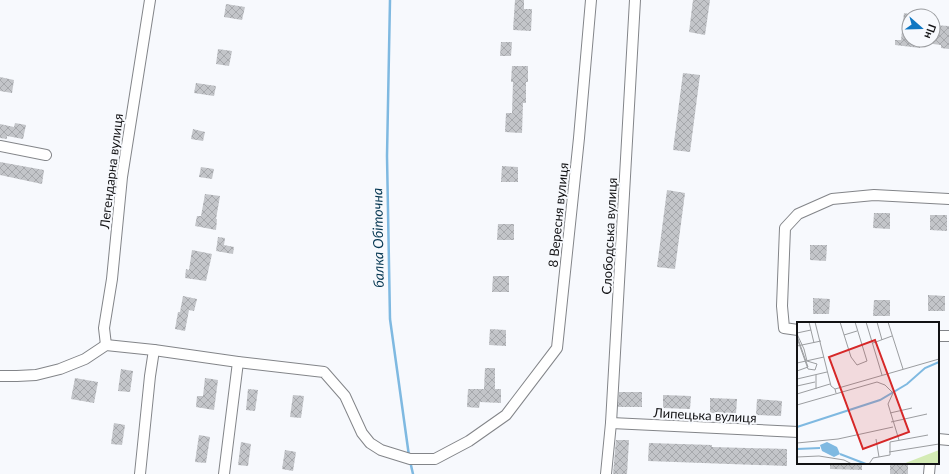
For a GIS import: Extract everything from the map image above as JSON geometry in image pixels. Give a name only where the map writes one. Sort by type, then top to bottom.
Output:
[{"type":"street","name":"Легендарна вулиця","points":[[106,345],[104,328],[112,279],[122,177],[150,0]]},
{"type":"street","name":"8 Вересня вулиця","points":[[238,362],[324,372],[345,396],[362,433],[370,443],[381,450],[410,459],[435,459],[469,441],[506,416],[557,348],[579,138],[591,0]]},
{"type":"street","name":"Слободська вулиця","points":[[606,474],[611,423],[635,0]]},
{"type":"street","points":[[0,146],[46,155]]},
{"type":"street","points":[[797,330],[784,328],[782,306],[785,228],[798,214],[832,200],[874,195],[949,198]]},
{"type":"street","points":[[0,376],[36,375],[60,369],[85,359],[106,345],[238,362],[224,474]]},
{"type":"street","points":[[140,474],[154,350]]},
{"type":"street","name":"Липецька вулиця","points":[[611,423],[797,432]]},
{"type":"street","points":[[939,439],[949,440]]},
{"type":"street","points":[[929,474],[930,464]]},
{"type":"building","points":[[515,0],[524,0],[524,9],[532,9],[531,31],[513,30]]},
{"type":"building","points":[[693,0],[710,0],[705,35],[689,32]]},
{"type":"building","points":[[226,4],[245,7],[242,20],[224,17]]},
{"type":"building","points":[[941,26],[949,26],[949,49],[941,48]]},
{"type":"building","points":[[895,40],[901,40],[901,46],[895,45]]},
{"type":"building","points":[[501,42],[512,42],[511,56],[500,56]]},
{"type":"building","points":[[218,49],[232,51],[229,66],[216,64]]},
{"type":"building","points":[[512,66],[528,66],[526,103],[523,103],[522,133],[505,132],[506,113],[512,113]]},
{"type":"building","points":[[683,73],[700,75],[690,152],[673,150]]},
{"type":"building","points":[[0,77],[14,80],[12,93],[0,91]]},
{"type":"building","points":[[196,83],[216,86],[214,96],[194,93]]},
{"type":"building","points":[[15,123],[26,125],[23,139],[7,136],[7,139],[0,138],[0,124],[14,127]]},
{"type":"building","points":[[193,129],[205,132],[203,141],[191,139]]},
{"type":"building","points":[[0,162],[44,170],[42,184],[0,175]]},
{"type":"building","points":[[502,166],[518,167],[518,182],[501,182]]},
{"type":"building","points":[[201,167],[214,169],[212,179],[199,177]]},
{"type":"building","points":[[667,190],[685,193],[675,269],[657,267]]},
{"type":"building","points":[[205,194],[220,196],[216,219],[216,230],[195,226],[197,216],[201,216]]},
{"type":"building","points":[[874,213],[890,213],[890,229],[873,228]]},
{"type":"building","points":[[930,215],[947,215],[947,231],[930,230]]},
{"type":"building","points":[[498,224],[514,224],[514,240],[497,240]]},
{"type":"building","points":[[218,237],[225,238],[224,245],[234,247],[233,254],[216,251]]},
{"type":"building","points":[[810,245],[827,245],[826,261],[810,260]]},
{"type":"building","points":[[192,250],[212,254],[206,281],[185,278],[186,269],[189,270]]},
{"type":"building","points":[[493,276],[509,276],[509,292],[492,292]]},
{"type":"building","points":[[928,295],[945,296],[945,311],[928,311]]},
{"type":"building","points":[[183,296],[197,299],[194,311],[189,310],[185,331],[175,329]]},
{"type":"building","points":[[813,298],[830,299],[829,314],[813,314]]},
{"type":"building","points":[[874,300],[890,300],[890,316],[873,316]]},
{"type":"building","points":[[490,329],[506,330],[506,346],[489,345]]},
{"type":"building","points":[[485,368],[495,368],[495,389],[501,389],[501,403],[480,402],[479,408],[467,407],[468,389],[484,389]]},
{"type":"building","points":[[121,369],[133,371],[130,392],[118,391]]},
{"type":"building","points":[[75,378],[98,382],[94,403],[71,399]]},
{"type":"building","points":[[205,378],[218,380],[214,410],[196,407],[197,396],[203,396]]},
{"type":"building","points":[[248,389],[258,390],[255,411],[246,410]]},
{"type":"building","points":[[619,392],[642,392],[642,407],[618,407]]},
{"type":"building","points":[[293,395],[304,396],[301,418],[290,417]]},
{"type":"building","points":[[663,395],[691,396],[690,409],[663,408]]},
{"type":"building","points":[[710,398],[737,399],[736,414],[710,413]]},
{"type":"building","points":[[757,399],[782,401],[781,416],[756,415]]},
{"type":"building","points":[[114,423],[125,425],[122,445],[111,444]]},
{"type":"building","points":[[199,435],[210,437],[206,463],[195,462]]},
{"type":"building","points":[[616,440],[629,440],[627,474],[613,474]]},
{"type":"building","points":[[241,442],[251,444],[248,466],[238,465]]},
{"type":"building","points":[[649,443],[712,445],[712,447],[787,449],[787,466],[648,461]]},
{"type":"building","points":[[285,450],[296,452],[293,471],[282,469]]},
{"type":"building","points":[[830,464],[862,464],[862,470],[830,469]]},
{"type":"building","points":[[890,464],[908,464],[908,474],[890,474]]},
{"type":"waterway","name":"балка Обіточна","points":[[390,0],[387,156],[390,319],[409,456]]},
{"type":"waterway","name":"балка Обіточна","points":[[410,461],[413,474]]}]
